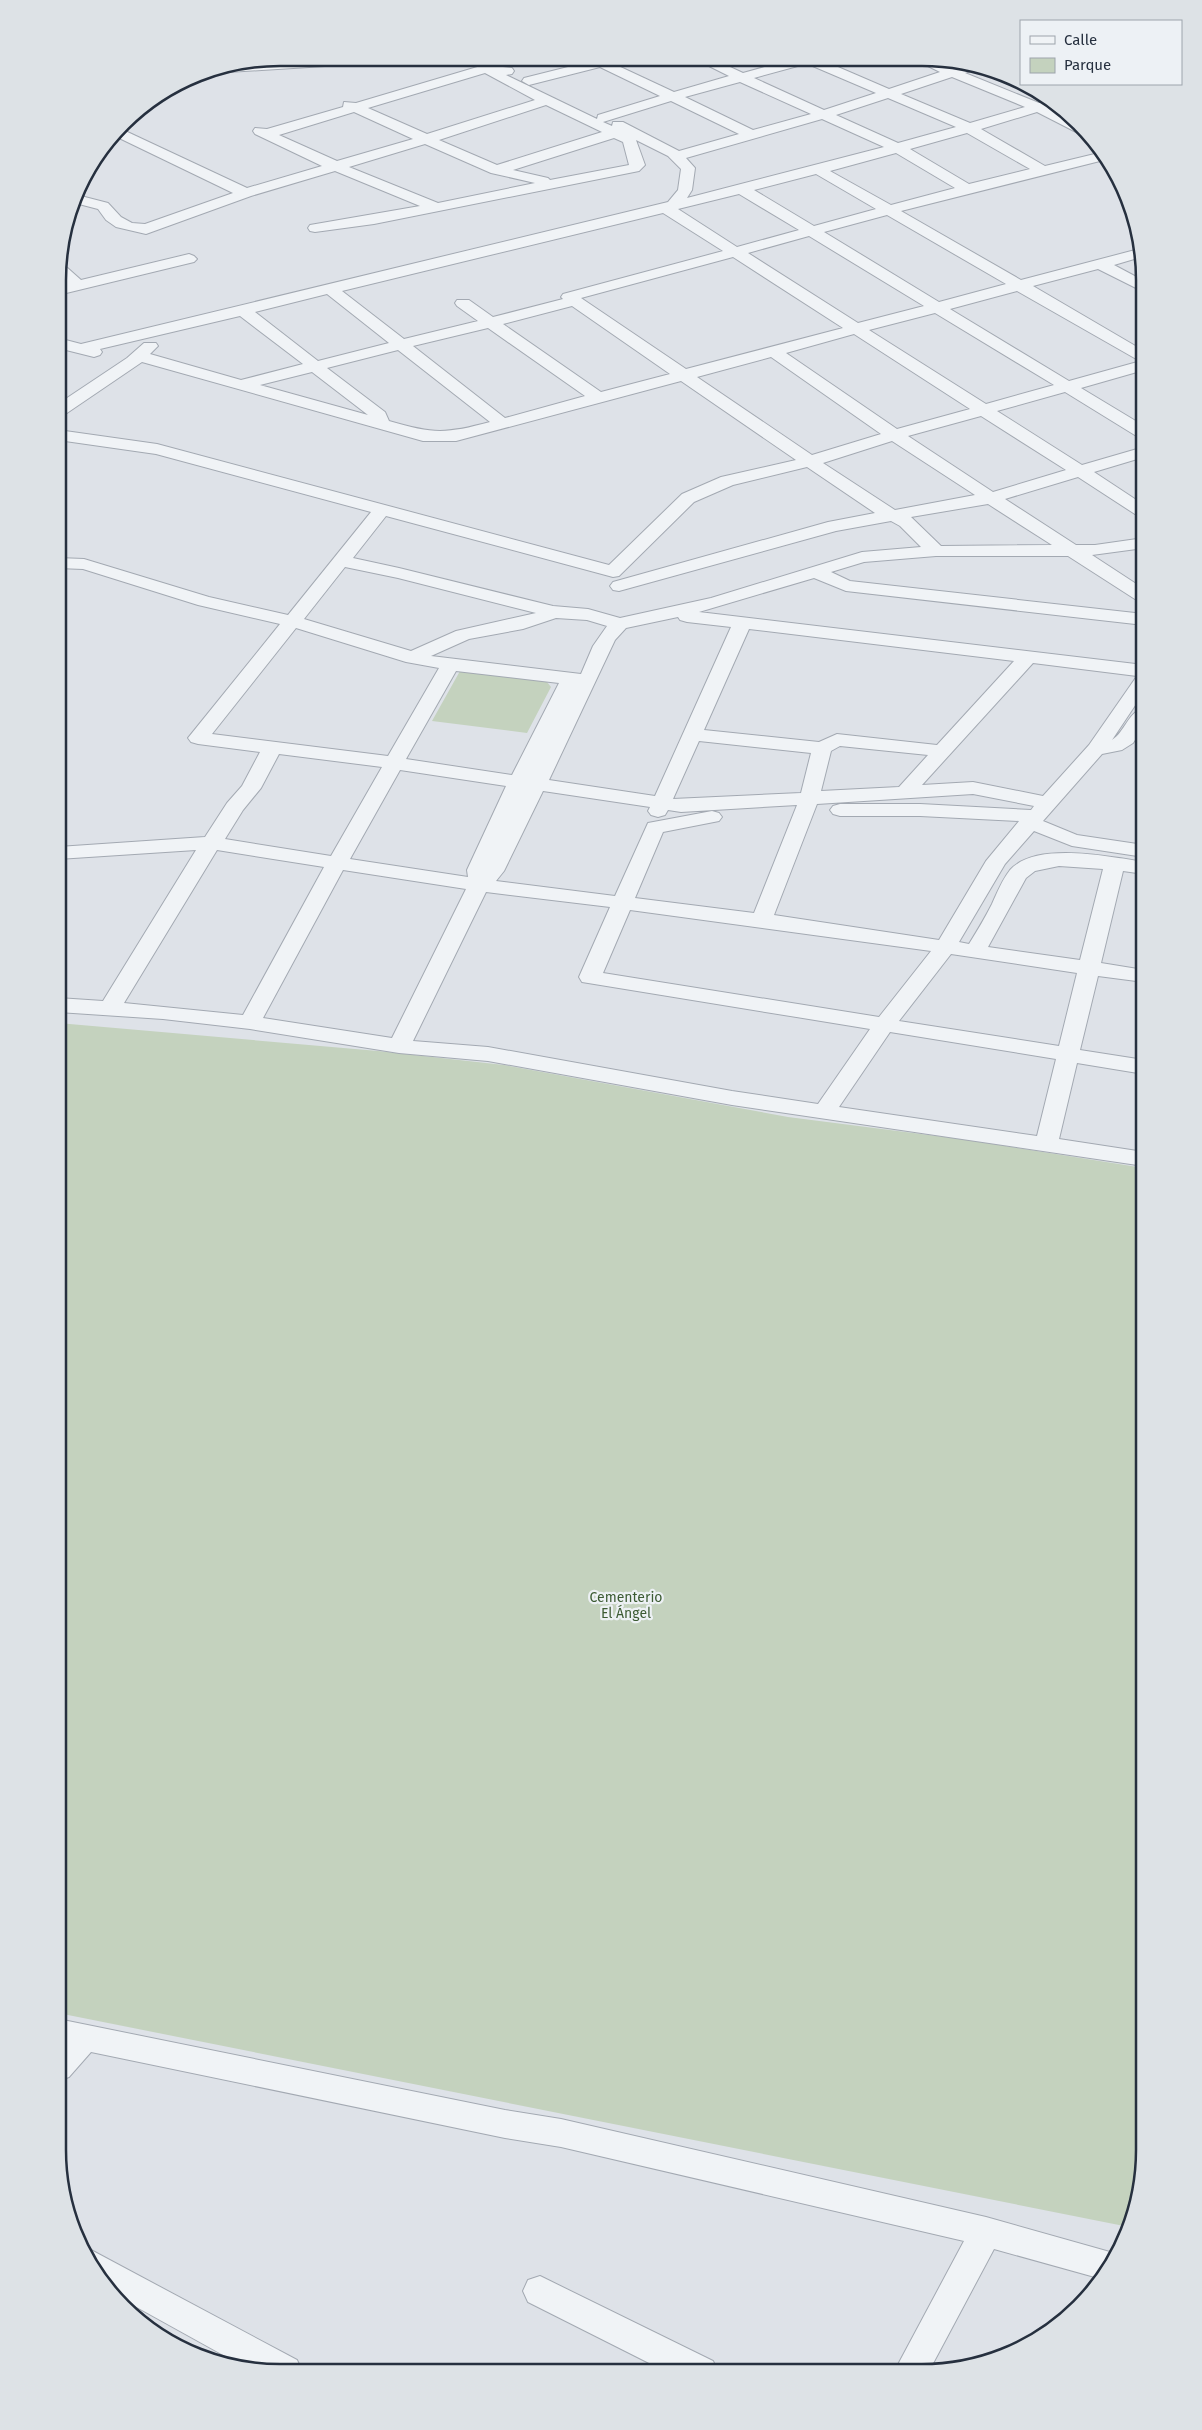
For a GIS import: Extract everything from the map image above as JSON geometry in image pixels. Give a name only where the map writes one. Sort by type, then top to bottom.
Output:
[{"type":"street","points":[[435,207],[335,166],[262,132],[356,108],[484,69],[486,66]]},
{"type":"street","points":[[489,66],[492,72],[501,78],[603,118],[659,144],[678,156],[688,168],[685,190],[669,207]]},
{"type":"street","points":[[494,66],[529,81],[545,95],[629,140],[659,144]]},
{"type":"street","points":[[529,81],[584,66]]},
{"type":"street","points":[[612,66],[670,97],[752,135]]},
{"type":"street","points":[[718,66],[899,149],[967,189]]},
{"type":"street","points":[[603,118],[670,97],[782,66]]},
{"type":"street","points":[[824,66],[967,127],[1044,171]]},
{"type":"street","points":[[936,67],[1038,107],[1065,121]]},
{"type":"street","points":[[678,156],[822,115],[961,70]]},
{"type":"street","points":[[82,201],[103,206],[109,216],[130,228],[146,230],[246,193],[427,139],[545,95]]},
{"type":"street","points":[[338,100],[496,170],[551,183]]},
{"type":"street","points":[[79,349],[331,290],[899,149],[967,127],[1045,105]]},
{"type":"street","points":[[496,170],[615,133]]},
{"type":"street","points":[[123,135],[246,193]]},
{"type":"street","points":[[314,228],[374,220],[637,167],[629,140]]},
{"type":"street","points":[[936,551],[906,522],[891,515],[769,434],[569,297],[811,230],[1097,157]]},
{"type":"street","points":[[817,169],[1136,353]]},
{"type":"street","points":[[742,188],[1136,428]]},
{"type":"street","points":[[669,207],[735,252],[1136,507]]},
{"type":"street","points":[[66,345],[136,358],[242,385],[423,436],[456,436],[1134,255]]},
{"type":"street","points":[[66,288],[189,259]]},
{"type":"street","points":[[1101,264],[1136,283]]},
{"type":"street","points":[[66,275],[78,285]]},
{"type":"street","points":[[331,290],[503,424]]},
{"type":"street","points":[[242,385],[575,301]]},
{"type":"street","points":[[463,303],[598,398]]},
{"type":"street","points":[[244,311],[379,416],[383,424]]},
{"type":"street","points":[[66,406],[136,358],[173,328]]},
{"type":"street","points":[[774,352],[894,435],[1136,592]]},
{"type":"street","points":[[400,1046],[478,877],[494,871],[527,783],[580,679],[602,642],[620,624],[629,596],[688,498],[727,481],[811,461],[894,435],[1136,367]]},
{"type":"street","points":[[66,436],[157,449],[383,509],[629,596],[668,613],[1136,670]]},
{"type":"street","points":[[629,596],[834,526],[990,498],[1136,454]]},
{"type":"street","points":[[383,509],[198,738],[396,763],[527,783],[659,807],[807,803],[920,810],[1039,812]]},
{"type":"street","points":[[668,613],[715,603],[862,557],[936,551],[1095,550],[1136,544]]},
{"type":"street","points":[[340,561],[399,573],[552,612],[588,615],[620,624]]},
{"type":"street","points":[[66,563],[84,564],[204,600],[292,621],[413,658],[450,665],[580,679]]},
{"type":"street","points":[[814,571],[846,586],[1136,619]]},
{"type":"street","points":[[413,658],[445,641],[470,632],[540,620],[552,612]]},
{"type":"street","points":[[659,807],[694,735],[742,623]]},
{"type":"street","points":[[904,792],[1027,658]]},
{"type":"street","points":[[250,1022],[338,861],[396,763],[450,665]]},
{"type":"street","points":[[825,1111],[885,1024],[946,946],[996,861],[1096,748],[1136,690]]},
{"type":"street","points":[[1096,748],[1113,748],[1121,745],[1136,725]]},
{"type":"street","points":[[694,735],[822,748],[837,740],[942,751]]},
{"type":"street","points":[[109,1008],[234,807],[251,788],[272,748]]},
{"type":"street","points":[[762,920],[807,803],[822,748]]},
{"type":"street","points":[[1136,850],[1072,840],[1039,812],[973,788],[904,792],[807,803],[655,827],[590,977],[1136,1066]]},
{"type":"street","points":[[66,852],[211,843],[338,861],[478,877],[622,904],[762,920],[1136,975]]},
{"type":"street","points":[[975,951],[992,925],[1019,872],[1033,863],[1061,860],[1136,867]]},
{"type":"street","points":[[1046,1145],[1114,864]]},
{"type":"street","points":[[66,1005],[250,1022],[400,1046],[488,1054],[732,1098],[1136,1158]]},
{"type":"street","points":[[67,2040],[505,2124],[561,2133],[986,2232],[1103,2264]]},
{"type":"street","points":[[915,2364],[986,2232]]},
{"type":"street","points":[[104,2272],[271,2363]]},
{"type":"street","points":[[540,2291],[685,2364]]},
{"type":"green space","points":[[460,671],[547,682],[551,687],[527,733],[432,721]]},
{"type":"green space","name":"Cementerio El Ángel","points":[[66,1024],[378,1051],[504,1065],[788,1117],[968,1140],[1136,1167],[1136,2150],[1132,2192],[1121,2226],[66,2015]]}]
